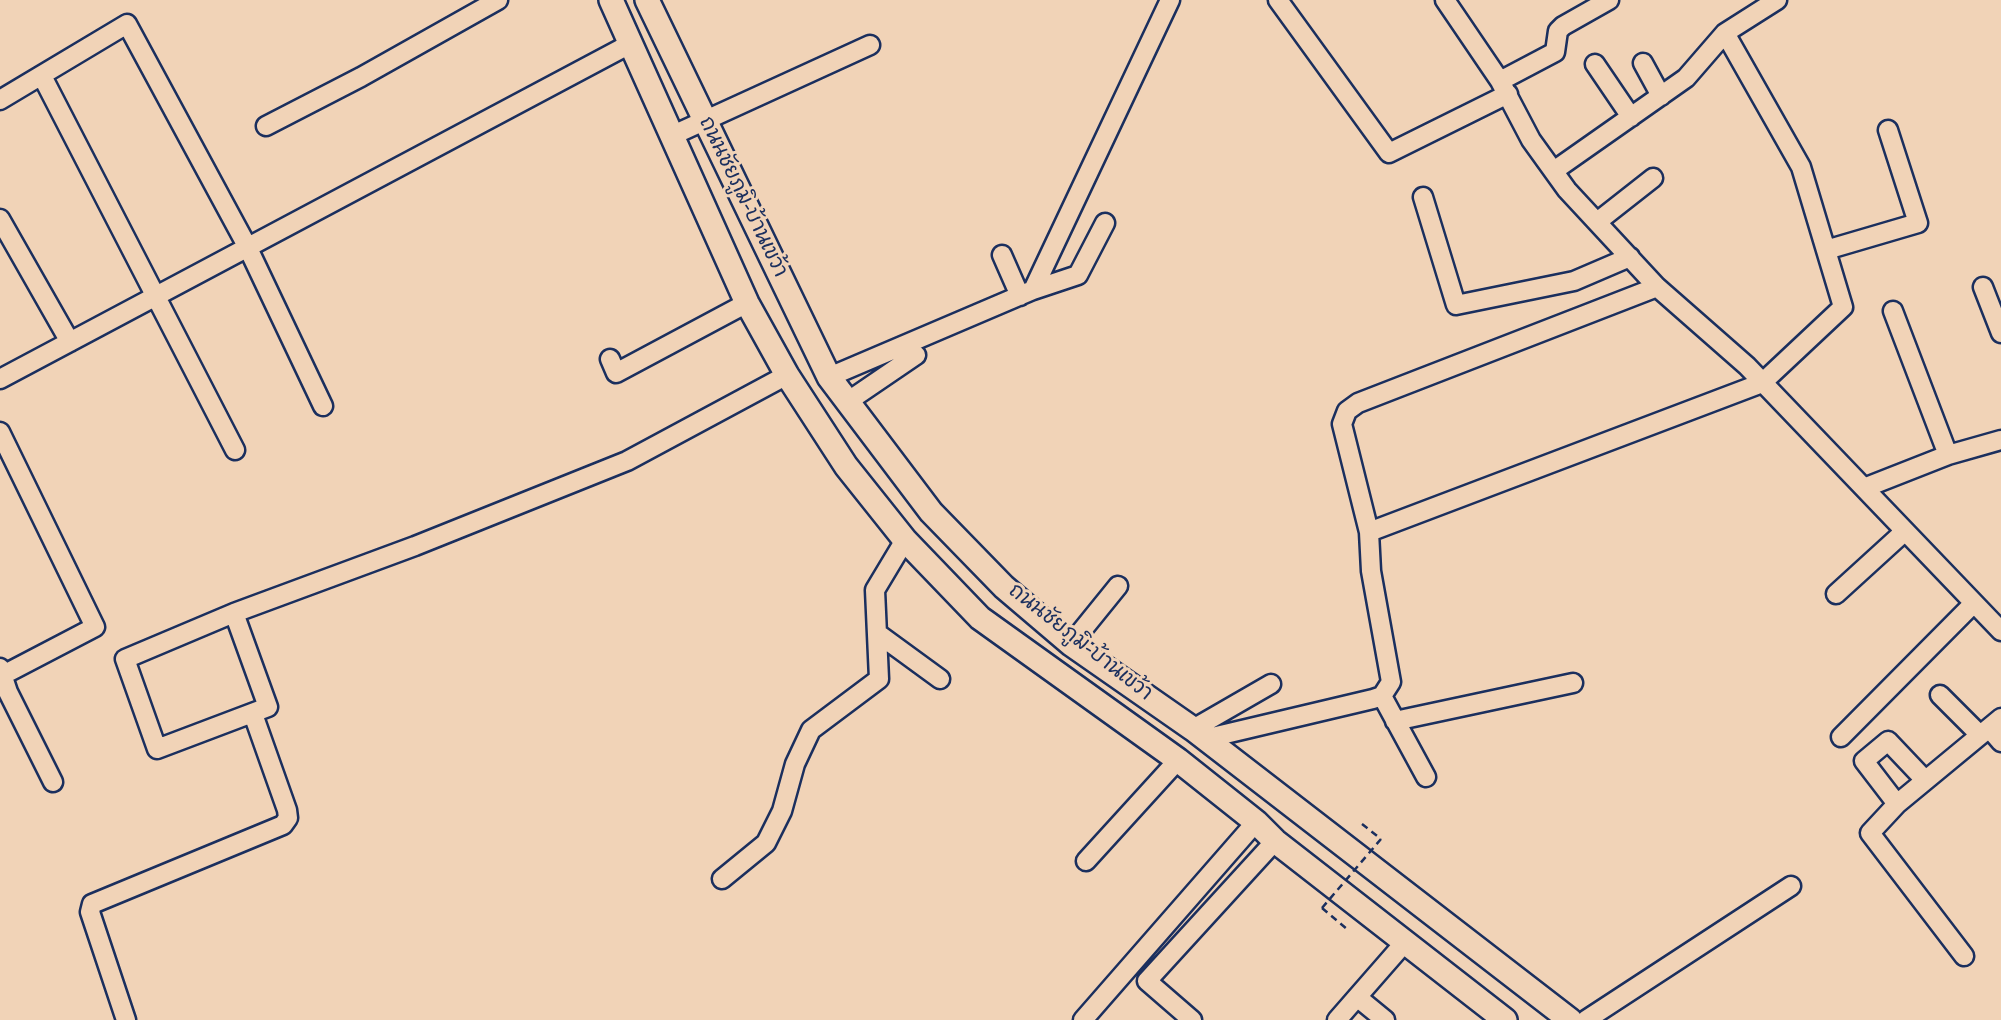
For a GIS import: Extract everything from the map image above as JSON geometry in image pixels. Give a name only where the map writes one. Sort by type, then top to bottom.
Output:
[{"type":"main road","name":"ถนนชัยภูมิ-บ้านเขว้า","points":[[611,0],[747,303],[787,375],[846,467],[905,540],[980,618],[1178,760],[1256,822],[1275,841],[1505,1020]]},
{"type":"main road","name":"ถนนชัยภูมิ-บ้านเขว้า","points":[[647,0],[829,377],[931,512],[1004,587],[1071,644],[1198,734],[1570,1020]]},
{"type":"street","points":[[266,125],[361,77],[472,6],[498,0]]},
{"type":"street","points":[[1027,293],[1170,0]]},
{"type":"street","points":[[1278,0],[1389,153],[1504,88],[1555,52],[1558,31],[1563,26],[1609,0]]},
{"type":"street","points":[[1445,0],[1504,88],[1531,140],[1567,190],[1657,287],[1762,383],[2001,631]]},
{"type":"street","points":[[1555,170],[1686,78],[1725,33],[1777,0]]},
{"type":"street","points":[[0,100],[127,24],[247,246],[323,406]]},
{"type":"street","points":[[1369,532],[1762,383],[1843,307],[1801,167],[1725,33]]},
{"type":"street","points":[[0,379],[630,44]]},
{"type":"street","points":[[671,136],[870,45]]},
{"type":"street","points":[[1643,63],[1661,96]]},
{"type":"street","points":[[1595,64],[1631,117]]},
{"type":"street","points":[[42,76],[234,450]]},
{"type":"street","points":[[1826,250],[1918,223],[1888,130]]},
{"type":"street","points":[[1597,222],[1653,178]]},
{"type":"street","points":[[1423,197],[1456,306],[1574,281],[1630,257]]},
{"type":"street","points":[[0,219],[70,342]]},
{"type":"street","points":[[829,377],[1027,293],[1078,275],[1105,223]]},
{"type":"street","points":[[1002,255],[1027,293]]},
{"type":"street","points":[[1983,286],[2001,333]]},
{"type":"street","points":[[1198,734],[1382,696],[1391,681],[1371,571],[1369,532],[1342,424],[1347,411],[1358,403],[1657,287]]},
{"type":"street","points":[[610,359],[616,373],[645,361],[747,303]]},
{"type":"street","points":[[1893,311],[1948,456]]},
{"type":"street","points":[[847,402],[916,355]]},
{"type":"street","points":[[234,613],[268,707],[157,749],[125,659],[234,613],[415,546],[627,461],[787,375]]},
{"type":"street","points":[[0,432],[95,626],[3,683],[53,782]]},
{"type":"street","points":[[1864,488],[1948,456],[2001,440]]},
{"type":"street","points":[[1836,594],[1905,532]]},
{"type":"street","points":[[722,879],[766,843],[782,811],[795,764],[811,730],[879,679],[875,590],[905,540]]},
{"type":"street","points":[[1071,644],[1118,586]]},
{"type":"street","points":[[1841,737],[1973,604]]},
{"type":"street","points":[[877,633],[940,678]]},
{"type":"street","points":[[1395,720],[1573,683]]},
{"type":"street","points":[[1198,734],[1271,684]]},
{"type":"street","points":[[1940,695],[1990,727],[2001,742]]},
{"type":"street","points":[[1382,696],[1426,777]]},
{"type":"street","points":[[126,1020],[90,912],[92,904],[283,825],[288,818],[287,810],[253,714]]},
{"type":"street","points":[[1964,956],[1870,833],[1897,804],[1990,727]]},
{"type":"street","points":[[1897,804],[1864,761],[1888,741],[1925,780]]},
{"type":"street","points":[[1086,862],[1178,760]]},
{"type":"street","points":[[1083,1020],[1256,822]]},
{"type":"street","points":[[1192,1020],[1147,981],[1275,841]]},
{"type":"street","points":[[1586,1020],[1791,886]]},
{"type":"street","points":[[1337,1020],[1406,941]]},
{"type":"street","points":[[1357,997],[1385,1020]]},
{"type":"path","points":[[1347,929],[1322,908],[1381,839],[1362,824]]}]
